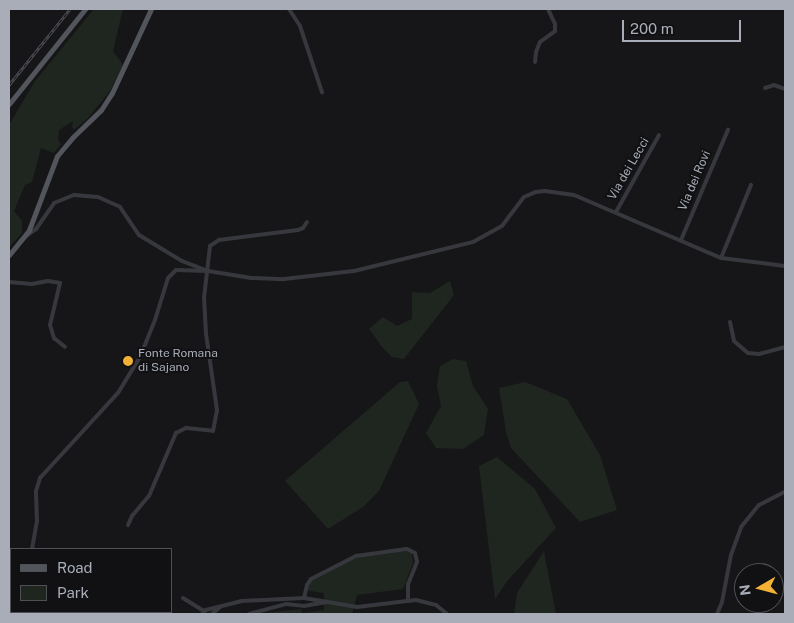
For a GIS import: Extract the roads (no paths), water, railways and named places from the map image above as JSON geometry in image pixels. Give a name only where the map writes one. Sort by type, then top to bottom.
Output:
[{"type":"main road","points":[[9,104],[85,9]]},
{"type":"main road","points":[[9,255],[24,237],[57,156],[73,137],[102,110],[112,93],[151,9]]},
{"type":"street","points":[[289,9],[300,26],[322,92]]},
{"type":"street","points":[[536,62],[536,52],[540,42],[555,32],[555,24],[548,9]]},
{"type":"street","points":[[764,88],[774,85],[785,89]]},
{"type":"street","name":"Via dei Rovi","points":[[681,240],[728,130]]},
{"type":"street","name":"Via dei Lecci","points":[[616,212],[659,135]]},
{"type":"street","points":[[720,258],[752,186]]},
{"type":"street","points":[[32,548],[37,522],[36,492],[40,478],[108,406],[136,365],[156,320],[168,278],[176,270],[208,271],[251,278],[284,279],[354,271],[473,242],[502,226],[524,197],[536,192],[562,192],[574,195],[720,258],[785,266]]},
{"type":"street","points":[[24,237],[36,229],[46,212],[59,200],[74,195],[98,196],[120,207],[139,235],[182,261],[208,271]]},
{"type":"street","points":[[128,525],[132,516],[149,496],[176,433],[186,428],[213,431],[216,410],[206,334],[204,298],[208,271],[208,252],[214,243],[298,230],[303,228],[307,222]]},
{"type":"street","points":[[9,282],[32,284],[48,281],[60,283],[50,325],[54,338],[65,347]]},
{"type":"street","points":[[730,322],[734,341],[748,353],[759,354],[785,347]]},
{"type":"street","points":[[717,614],[735,540],[741,527],[759,505],[785,492]]},
{"type":"street","points":[[304,598],[307,585],[312,579],[356,556],[407,549],[415,553],[417,562],[408,584],[408,601]]},
{"type":"street","points":[[183,598],[203,612],[240,601],[304,598],[357,607],[408,601],[436,605],[447,614]]},
{"type":"street","points":[[249,614],[286,604],[304,606],[328,602]]},
{"type":"street","points":[[212,614],[222,606]]},
{"type":"railway","points":[[9,85],[70,9]]},
{"type":"place","name":"Fonte Romana di Sajano","points":[[128,361]]}]
